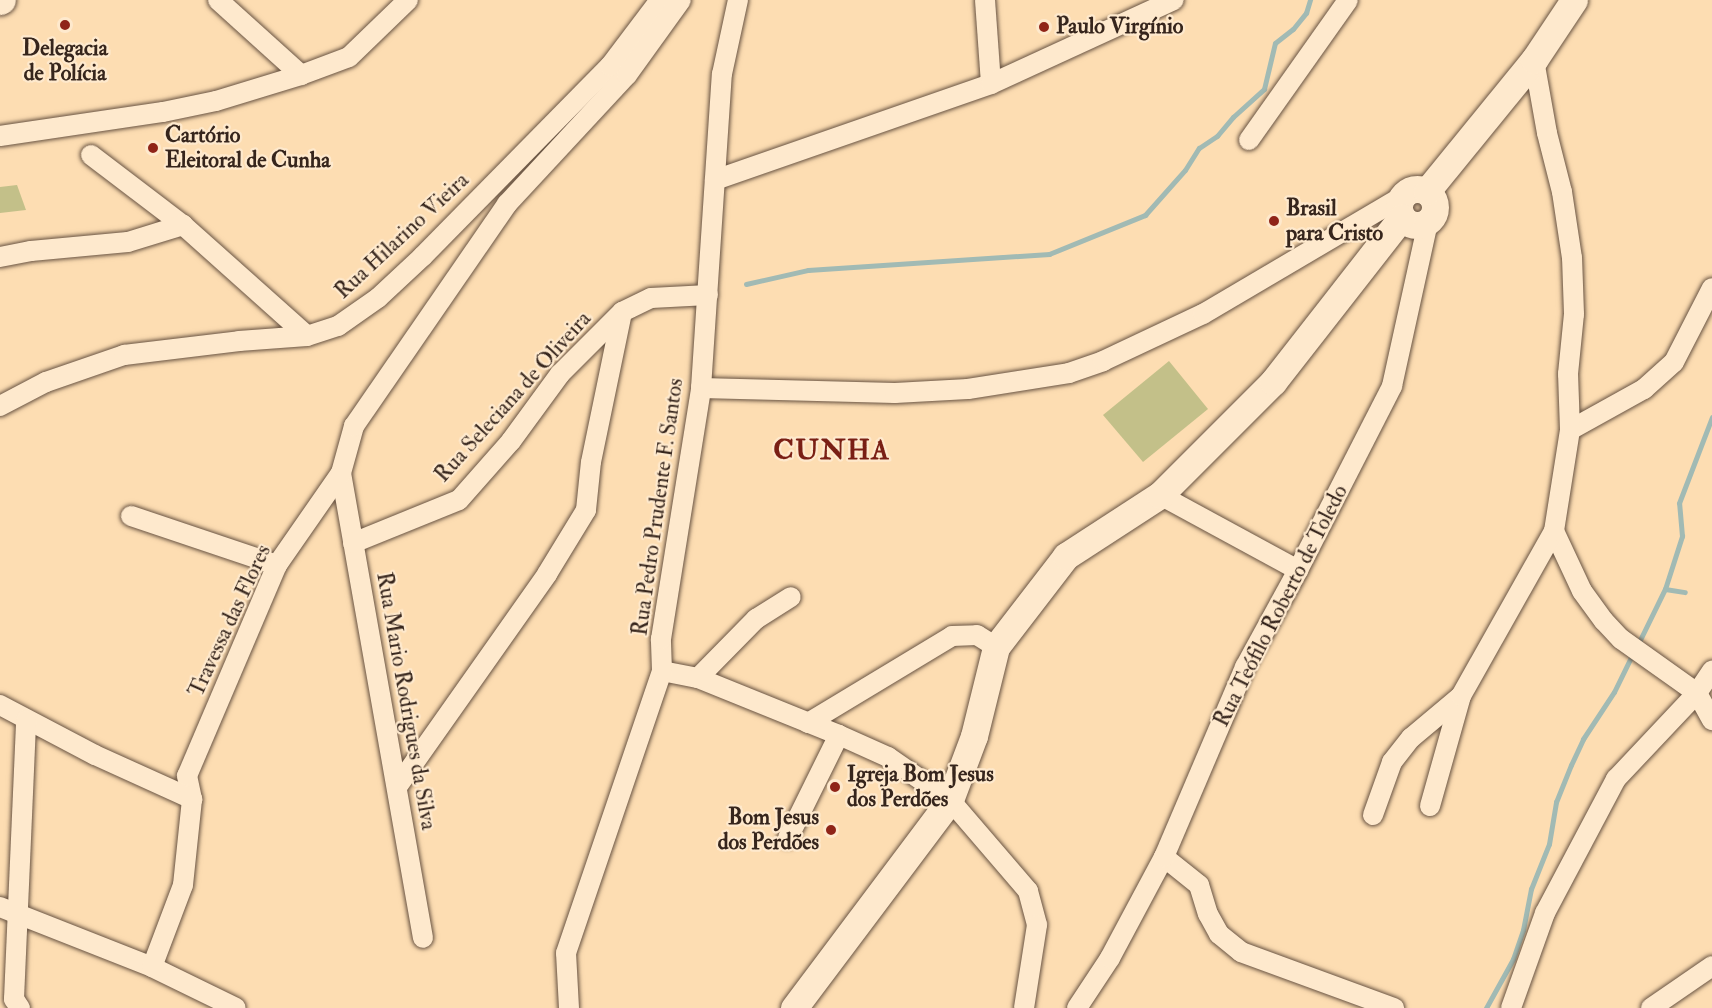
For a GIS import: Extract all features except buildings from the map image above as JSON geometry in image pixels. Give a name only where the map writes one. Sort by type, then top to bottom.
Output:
[{"type":"street","points":[[218,0],[301,75]]},
{"type":"street","points":[[0,136],[163,112],[216,101],[301,75],[349,57],[408,0]]},
{"type":"street","name":"Rua Hilarino Vieira","points":[[0,406],[46,382],[124,355],[238,340],[307,336],[338,326],[378,298],[423,256],[610,66],[660,0]]},
{"type":"street","name":"Travessa das Flores","points":[[152,967],[183,885],[192,799],[187,776],[277,565],[341,473],[354,426],[507,204],[627,75],[681,0]]},
{"type":"street","name":"Rua Pedro Prudente F. Santos","points":[[569,1008],[566,952],[662,671],[662,639],[701,388],[722,74],[738,0]]},
{"type":"street","points":[[985,0],[991,84]]},
{"type":"street","points":[[715,180],[991,84],[1174,0]]},
{"type":"street","points":[[1249,140],[1348,0]]},
{"type":"street","name":"Rua Teófilo Roberto de Toledo","points":[[1077,1008],[1110,958],[1164,857],[1245,667],[1298,570],[1392,386],[1415,207],[1534,60],[1574,0]]},
{"type":"street","points":[[1430,806],[1461,696],[1554,531],[1570,430],[1568,374],[1574,314],[1572,258],[1562,192],[1547,133],[1534,60]]},
{"type":"street","points":[[91,155],[183,225],[307,336]]},
{"type":"street","points":[[701,388],[895,393],[968,390],[1069,373],[1103,361],[1203,314],[1415,207]]},
{"type":"street","points":[[794,1008],[950,800],[974,736],[996,647],[1066,556],[1160,495],[1273,382],[1415,207]]},
{"type":"street","points":[[0,257],[31,250],[128,243],[183,225]]},
{"type":"street","points":[[1570,430],[1644,389],[1674,362],[1712,288]]},
{"type":"street","name":"Rua Seleciana de Oliveira","points":[[353,543],[459,500],[511,441],[560,374],[622,312],[651,298],[708,295]]},
{"type":"street","points":[[397,787],[547,574],[586,510],[591,462],[622,312]]},
{"type":"street","name":"Rua Mario Rodrigues da Silva","points":[[341,473],[423,938]]},
{"type":"street","points":[[1160,495],[1298,570]]},
{"type":"street","points":[[131,516],[277,565]]},
{"type":"street","points":[[1554,531],[1582,591],[1621,639],[1697,693],[1712,720]]},
{"type":"street","points":[[698,678],[756,619],[791,597]]},
{"type":"street","points":[[808,723],[952,636],[978,635],[996,647]]},
{"type":"street","points":[[662,671],[698,678],[839,735],[888,757],[950,800],[1028,891],[1037,925],[1024,1008]]},
{"type":"street","points":[[1511,1008],[1545,913],[1611,789],[1632,762],[1697,693],[1712,671]]},
{"type":"street","points":[[1373,815],[1392,762],[1402,748],[1461,696]]},
{"type":"street","points":[[0,705],[95,755],[192,799]]},
{"type":"street","points":[[20,1008],[14,999],[8,910],[26,720]]},
{"type":"street","points":[[788,838],[839,735]]},
{"type":"street","points":[[1164,857],[1199,885],[1208,914],[1219,934],[1241,952],[1372,1004],[1394,1008]]},
{"type":"street","points":[[8,910],[152,967],[236,1008]]},
{"type":"street","points":[[1651,1008],[1712,966]]},
{"type":"shaded area","points":[[17,185],[26,210],[0,213],[0,187]]},
{"type":"shaded area","points":[[1169,361],[1208,409],[1143,462],[1103,415]]},
{"type":"waterway","points":[[746,284],[808,270],[1049,254],[1145,215],[1185,170],[1199,148],[1217,136],[1233,117],[1264,89],[1275,43],[1293,29],[1306,13],[1310,0]]},
{"type":"waterway","points":[[1638,644],[1665,589],[1682,536],[1679,503],[1712,417]]},
{"type":"waterway","points":[[1665,589],[1685,592]]},
{"type":"waterway","points":[[1486,1008],[1513,959],[1523,930],[1531,889],[1549,844],[1556,802],[1571,765],[1583,739],[1614,692],[1633,653]]},
{"type":"place","name":"Delegacia de Polícia","points":[[65,25]]},
{"type":"place","name":"Paulo Virgínio","points":[[1044,27]]},
{"type":"place","name":"Cartório Eleitoral de Cunha","points":[[153,148]]},
{"type":"place","name":"Brasil para Cristo","points":[[1274,221]]},
{"type":"place","name":"Igreja Bom Jesus dos Perdões","points":[[835,787]]},
{"type":"place","name":"Bom Jesus dos Perdões","points":[[831,830]]},
{"type":"district","name":"CUNHA","points":[[832,451]]}]
